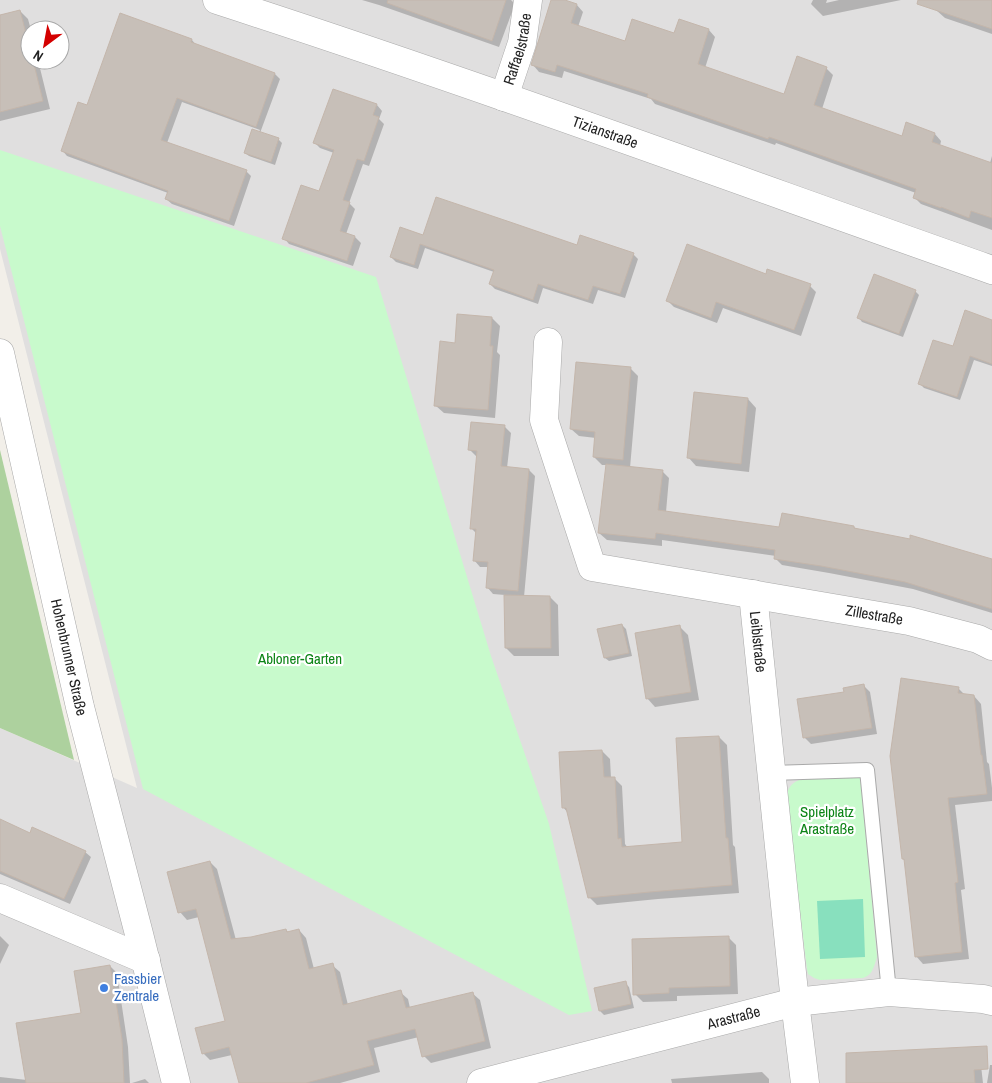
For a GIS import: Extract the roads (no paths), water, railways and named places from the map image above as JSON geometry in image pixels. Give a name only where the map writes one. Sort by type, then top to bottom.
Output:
[{"type":"street","name":"Tizianstraße","points":[[217,0],[504,97],[992,270]]},
{"type":"street","name":"Raffaelstraße","points":[[504,97],[522,43],[528,0]]},
{"type":"street","name":"Leiblstraße","points":[[548,342],[544,420],[592,567],[753,594],[805,1083]]},
{"type":"street","name":"Hohenbrunner Straße","points":[[0,353],[80,706],[176,1083]]},
{"type":"street","name":"Zillestraße","points":[[753,594],[908,621],[978,639],[992,646]]},
{"type":"street","points":[[0,898],[146,960]]},
{"type":"street","name":"Arastraße","points":[[481,1083],[795,1002],[889,992],[992,1001]]},
{"type":"lane","points":[[771,773],[867,770],[889,992]]},
{"type":"place","name":"Fassbier Zentrale","points":[[104,988]]},
{"type":"park label","name":"Abloner-Garten","points":[[300,659]]},
{"type":"park label","name":"Spielplatz Arastraße","points":[[827,820]]}]
